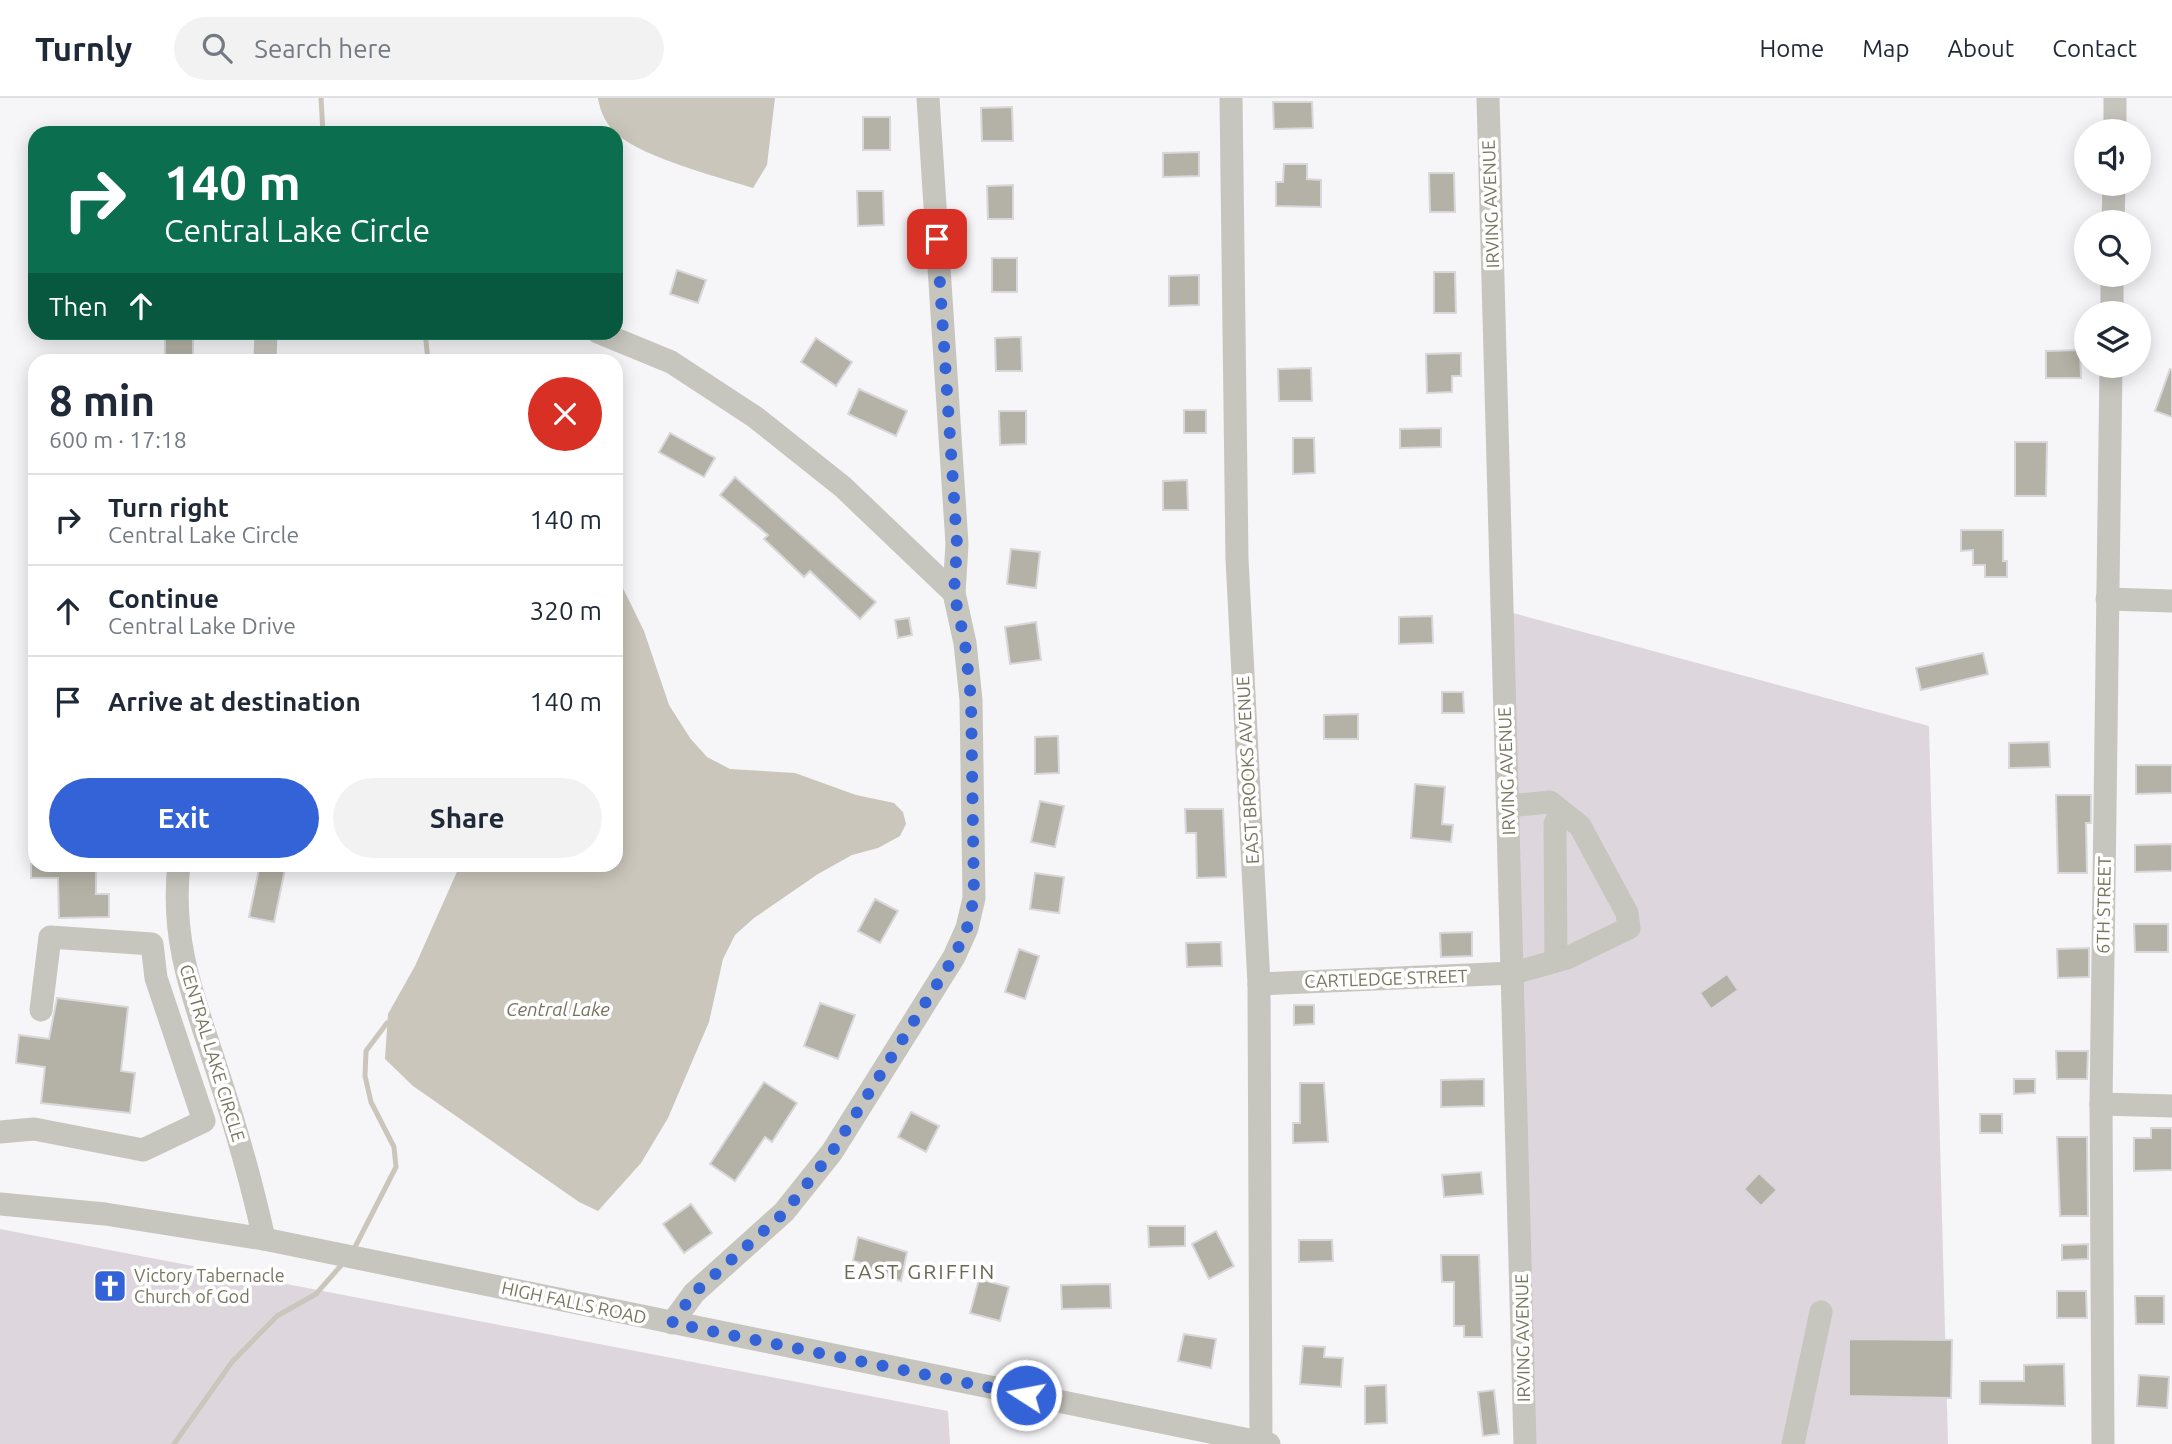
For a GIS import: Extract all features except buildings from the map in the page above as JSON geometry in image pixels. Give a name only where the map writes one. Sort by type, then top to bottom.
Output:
[{"type":"street","points":[[672,1323],[694,1293],[785,1212],[832,1152],[954,957],[967,928],[974,898],[971,699],[965,643],[954,593],[957,544],[928,98]]},
{"type":"street","name":"EAST BROOKS AVENUE","points":[[1231,98],[1237,559],[1259,984],[1263,1443]]},
{"type":"street","name":"IRVING AVENUE","points":[[1488,98],[1525,1444]]},
{"type":"street","points":[[2115,98],[2115,119]]},
{"type":"street","points":[[617,340],[671,362],[755,417],[843,487],[954,593]]},
{"type":"street","name":"6TH STREET","points":[[2103,1444],[2101,1104],[2111,378]]},
{"type":"street","points":[[2107,599],[2172,601]]},
{"type":"street","points":[[1508,806],[1550,802],[1561,812],[1555,824],[1556,961]]},
{"type":"street","name":"CARTLEDGE STREET","points":[[1259,984],[1514,973],[1556,961],[1629,928],[1628,912],[1580,826],[1561,812]]},
{"type":"street","name":"CENTRAL LAKE CIRCLE","points":[[179,872],[176,923],[190,994],[250,1178],[264,1239]]},
{"type":"street","points":[[41,1010],[50,937],[152,944],[179,940]]},
{"type":"street","points":[[0,1132],[34,1129],[143,1150],[204,1121],[156,978],[152,944]]},
{"type":"street","points":[[2101,1104],[2172,1107]]},
{"type":"street","name":"HIGH FALLS ROAD","points":[[0,1205],[106,1214],[264,1239],[1263,1443]]},
{"type":"street","points":[[1793,1444],[1821,1312]]},
{"type":"shaded area","points":[[1502,610],[1929,726],[1948,1444],[1529,1444]]},
{"type":"shaded area","points":[[0,1229],[948,1411],[950,1444],[0,1444]]},
{"type":"water","points":[[598,98],[775,98],[767,165],[753,188],[663,159],[623,138],[623,126],[611,126],[600,108]]},
{"type":"water","name":"Central Lake","points":[[623,588],[644,631],[669,705],[690,738],[707,757],[730,769],[795,773],[856,795],[894,803],[903,812],[906,824],[900,836],[878,848],[852,855],[818,874],[754,918],[735,935],[723,959],[709,1022],[668,1118],[641,1163],[598,1211],[579,1202],[413,1086],[385,1059],[388,1014],[415,966],[457,872],[623,872]]},
{"type":"waterway","points":[[321,98],[323,126]]},
{"type":"waterway","points":[[426,340],[427,354]]},
{"type":"waterway","points":[[353,1251],[396,1167],[394,1147],[371,1102],[365,1076],[366,1051],[387,1023]]},
{"type":"waterway","points":[[174,1444],[232,1362],[277,1316],[316,1294],[345,1261]]},
{"type":"place","name":"Victory Tabernacle Church of God","points":[[110,1286]]},
{"type":"district","name":"EAST GRIFFIN","points":[[920,1272]]},
{"type":"route","points":[[937,239],[957,544],[954,593],[965,643],[971,699],[974,898],[967,928],[954,957],[832,1152],[785,1212],[694,1293],[672,1323],[1026,1395]]}]
